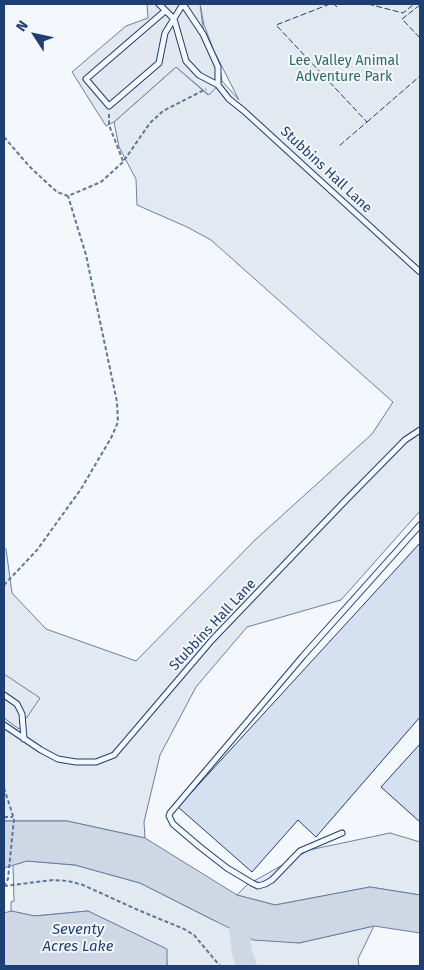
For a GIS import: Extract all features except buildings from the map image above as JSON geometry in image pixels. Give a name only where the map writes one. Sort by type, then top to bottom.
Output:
[{"type":"lane","points":[[159,4],[174,18],[186,61],[199,75],[218,85],[218,67],[202,34],[183,4],[174,18],[165,34],[159,63],[109,106],[86,79],[165,11]]},
{"type":"lane","name":"Stubbins Hall Lane","points":[[218,85],[229,100],[244,111],[420,272]]},
{"type":"lane","name":"Stubbins Hall Lane","points":[[4,725],[58,759],[96,762],[114,755],[225,627],[405,440],[420,430]]},
{"type":"lane","points":[[342,833],[300,851],[272,880],[258,886],[227,868],[200,847],[173,824],[169,816],[304,656],[420,525]]},
{"type":"lane","points":[[4,695],[17,704],[22,714],[24,739]]},
{"type":"path","points":[[4,137],[45,181],[57,192],[68,196],[101,182],[123,162],[150,123],[162,111],[197,92],[218,85]]},
{"type":"path","points":[[109,106],[108,125],[123,162]]},
{"type":"path","points":[[4,584],[37,550],[76,496],[111,438],[118,422],[113,384],[86,255],[68,196]]},
{"type":"path","points":[[4,788],[13,818],[8,879],[4,886]]},
{"type":"path","points":[[4,817],[13,818]]},
{"type":"path","points":[[4,886],[53,880],[68,880],[83,885],[184,928],[194,935],[220,966]]},
{"type":"green space","name":"Lee Valley Animal Adventure Park","points":[[200,4],[420,4],[420,511],[341,600],[247,627],[196,687],[160,755],[144,822],[145,838],[67,821],[4,821],[4,548],[6,549],[12,593],[46,629],[136,661],[255,540],[372,434],[393,402],[211,240],[137,205],[136,179],[119,147],[114,122],[176,67],[208,95],[222,81],[239,100],[214,51],[204,25]]},
{"type":"green space","points":[[390,833],[420,842],[420,895],[370,887],[275,905],[237,895],[247,885],[309,850]]},
{"type":"green space","points":[[27,861],[75,865],[140,883],[213,920],[299,943],[374,926],[358,959],[359,966],[167,966],[166,949],[88,911],[34,916],[11,911],[11,902],[14,901],[13,865]]},
{"type":"shaded area","points":[[147,4],[200,4],[204,35],[220,69],[222,81],[209,95],[176,67],[114,122],[106,126],[72,72],[126,26],[148,18]]},
{"type":"shaded area","points":[[4,674],[40,698],[19,729],[4,718]]},
{"type":"water","points":[[4,821],[67,821],[145,838],[237,895],[275,905],[370,887],[420,895],[420,933],[374,926],[299,943],[253,940],[140,883],[75,865],[27,861],[4,868]]},
{"type":"water","name":"Seventy Acres Lake","points":[[11,911],[35,916],[88,911],[167,949],[167,966],[4,966],[4,913]]},
{"type":"waterway","points":[[238,914],[242,953],[247,966]]},
{"type":"fence","points":[[330,4],[276,25],[367,122],[339,146]]},
{"type":"fence","points":[[334,4],[337,7]]},
{"type":"fence","points":[[368,4],[403,13],[414,4]]},
{"type":"fence","points":[[420,5],[402,19],[420,36]]},
{"type":"fence","points":[[367,122],[420,76]]}]
